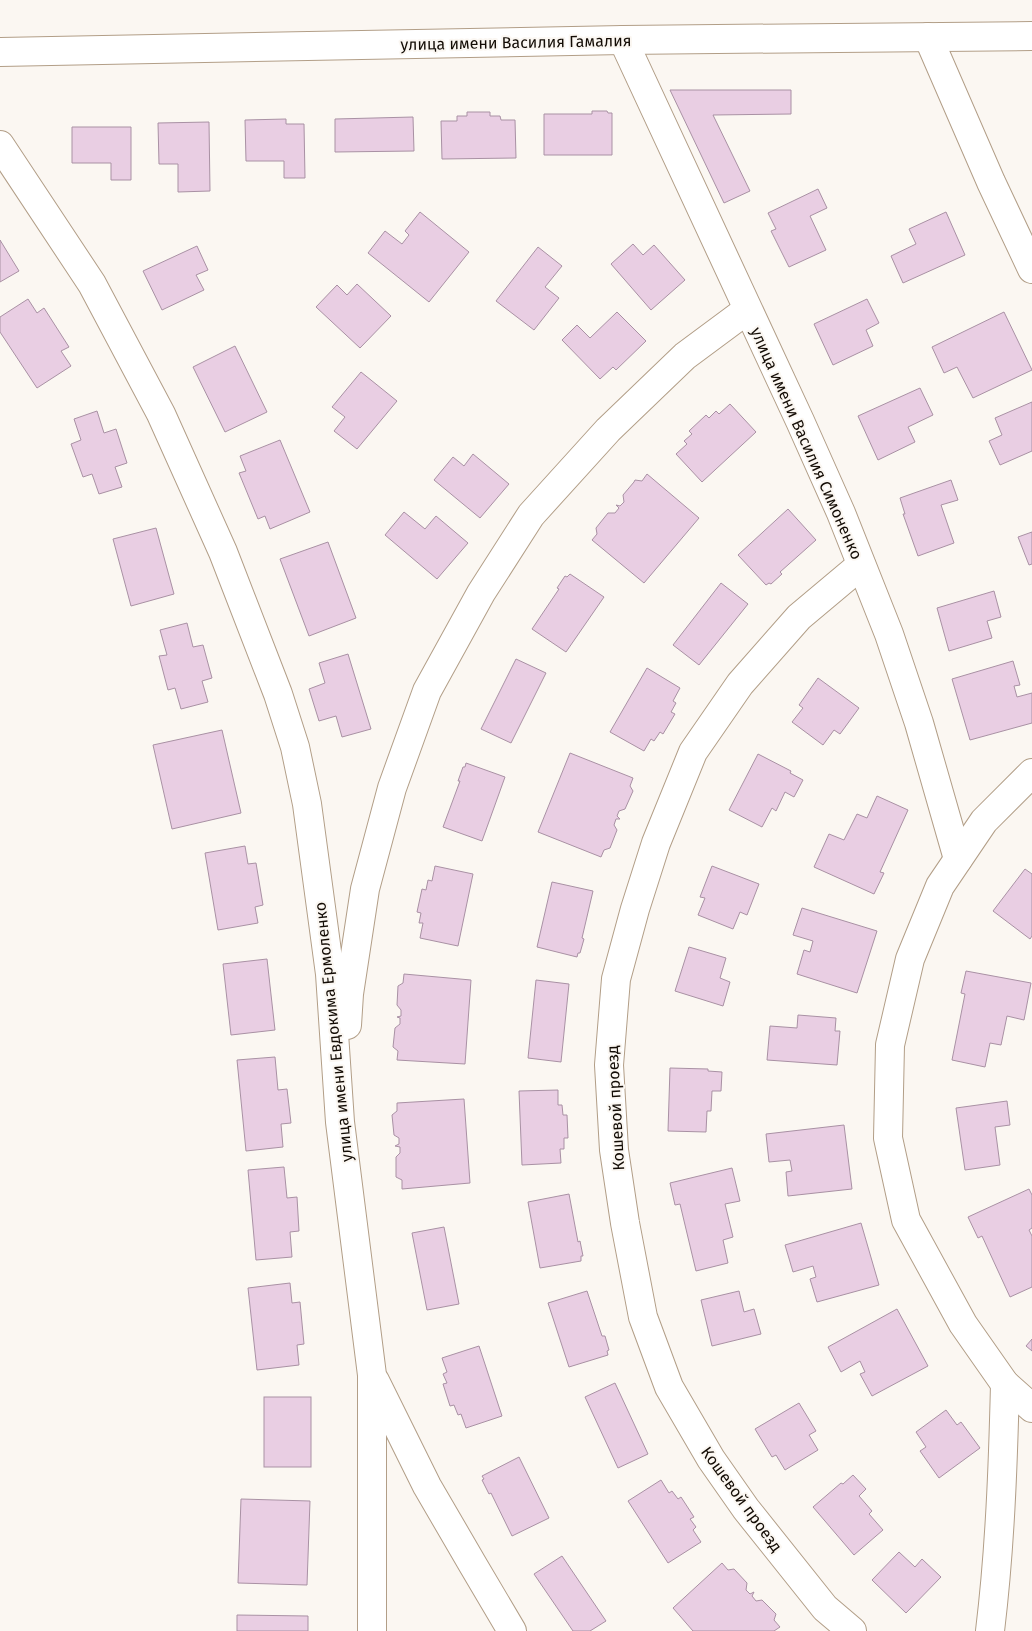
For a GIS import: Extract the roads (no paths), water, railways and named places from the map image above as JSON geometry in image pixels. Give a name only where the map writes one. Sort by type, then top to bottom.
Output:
[{"type":"street","name":"улица имени Василия Гамалия","points":[[0,52],[622,40],[1032,36]]},
{"type":"street","points":[[928,37],[991,182],[1032,269]]},
{"type":"street","name":"улица имени Василия Симоненко","points":[[622,40],[841,512],[889,634],[919,723],[958,859]]},
{"type":"street","name":"улица имени Евдокима Ермоленко","points":[[0,145],[92,284],[160,414],[223,552],[278,694],[294,747],[307,804],[330,974],[340,1122],[372,1375],[372,1631]]},
{"type":"street","points":[[340,1122],[350,994],[365,889],[392,788],[426,691],[481,593],[531,516],[608,430],[685,356],[747,310]]},
{"type":"street","name":"Кошевой проезд","points":[[852,1631],[825,1608],[746,1509],[711,1459],[669,1387],[643,1317],[626,1232],[614,1150],[609,1065],[616,979],[635,909],[656,843],[693,752],[740,684],[800,617],[861,565]]},
{"type":"street","points":[[1032,773],[984,821],[940,886],[910,959],[890,1044],[888,1138],[906,1220],[963,1324],[1005,1384],[1032,1408]]},
{"type":"street","points":[[372,1375],[427,1486],[472,1566],[512,1631]]},
{"type":"street","points":[[990,1631],[1003,1485],[1005,1384]]}]
